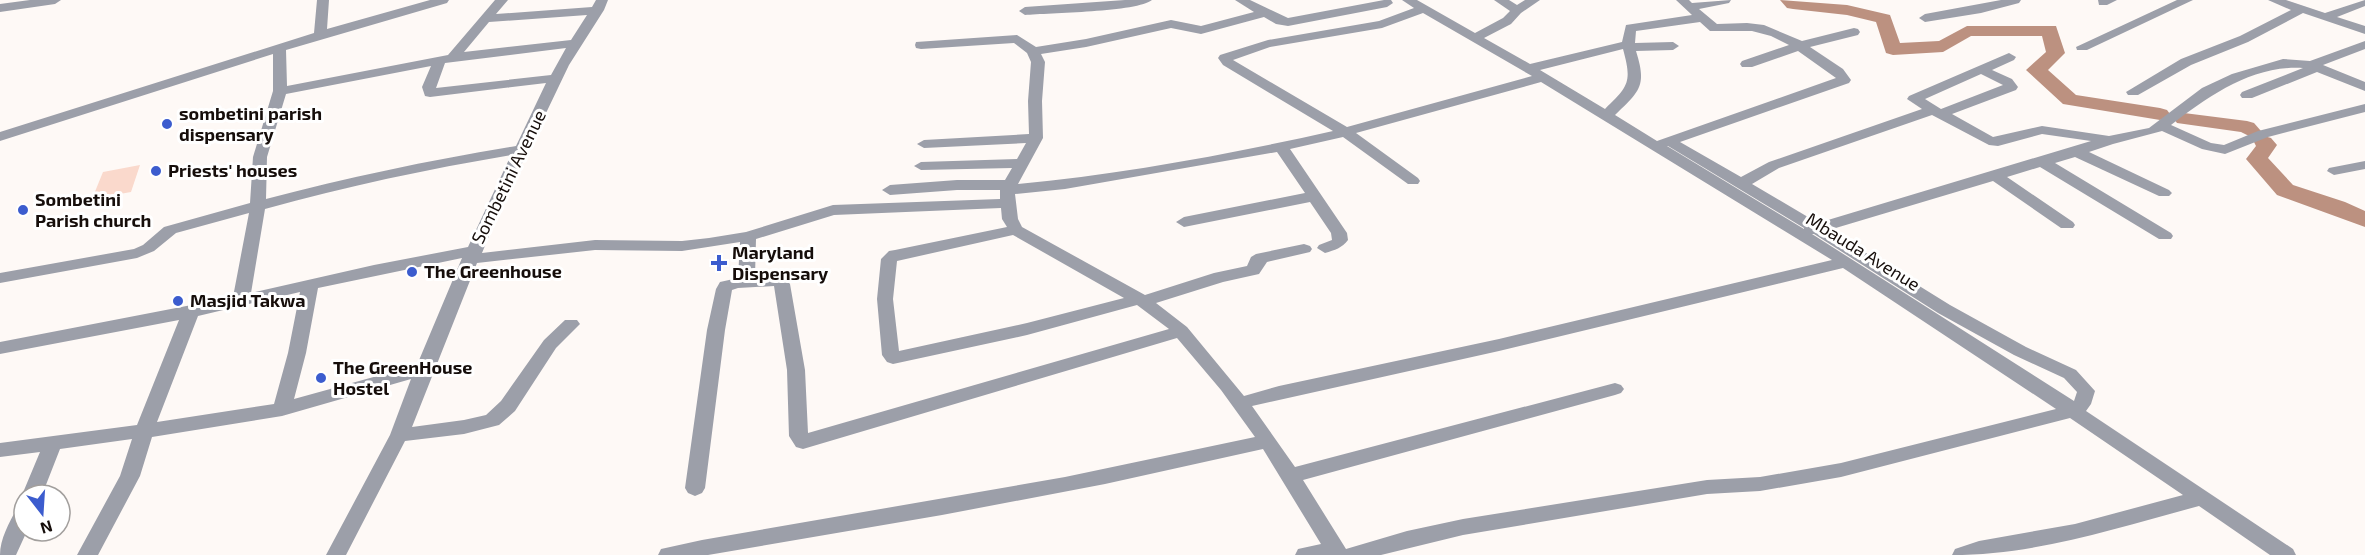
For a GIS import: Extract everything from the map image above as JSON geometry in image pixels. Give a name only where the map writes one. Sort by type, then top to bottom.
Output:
[{"type":"street","points":[[0,8],[55,0]]},
{"type":"street","points":[[320,35],[322,0]]},
{"type":"street","points":[[0,137],[320,35],[443,0]]},
{"type":"street","points":[[502,0],[446,60],[429,87],[430,93],[556,78]]},
{"type":"street","points":[[1025,11],[1117,5],[1146,0]]},
{"type":"street","points":[[1241,0],[1280,21],[1296,22],[1384,2]]},
{"type":"street","points":[[1500,0],[1517,10]]},
{"type":"street","points":[[1474,38],[1507,21],[1517,10],[1534,0]]},
{"type":"street","points":[[1685,3],[1725,0]]},
{"type":"street","points":[[1924,18],[1981,9],[2015,0]]},
{"type":"street","points":[[2082,47],[2187,0]]},
{"type":"street","points":[[2274,0],[2365,30]]},
{"type":"street","name":"Mbauda Avenue","points":[[1384,2],[1413,8],[1474,38],[1606,116],[1662,143],[2073,411],[2286,555]]},
{"type":"street","points":[[2325,17],[2365,2]]},
{"type":"street","points":[[1662,143],[1844,80],[1838,72],[1799,46],[1759,28],[1714,28],[1685,3]]},
{"type":"street","points":[[485,19],[600,5]]},
{"type":"street","name":"Sombetini Avenue","points":[[336,555],[399,435],[472,255],[521,149],[575,43],[600,5]]},
{"type":"street","points":[[1413,8],[1366,28],[1268,44],[1225,58],[1228,62],[1345,132],[1413,181]]},
{"type":"street","points":[[2133,92],[2186,62],[2244,39],[2302,9]]},
{"type":"street","points":[[1033,51],[1086,43],[1171,24],[1201,30],[1265,13]]},
{"type":"street","points":[[1606,116],[1632,91],[1635,69],[1628,32],[1636,26],[1700,18]]},
{"type":"street","points":[[1747,64],[1799,46],[1854,32]]},
{"type":"street","points":[[921,45],[1017,39],[1033,51],[1038,62],[1035,100],[1036,138],[1008,193],[1010,219],[1016,231],[1141,300],[1162,313],[1181,331],[1268,441],[1343,553]]},
{"type":"street","points":[[280,91],[446,60],[575,43]]},
{"type":"street","points":[[1527,69],[1629,45],[1673,46]]},
{"type":"street","points":[[2247,94],[2365,45]]},
{"type":"street","points":[[241,301],[258,206],[262,146],[280,91],[279,48]]},
{"type":"street","points":[[2009,57],[1916,96],[1916,101],[1989,141],[1998,142],[2042,130],[2109,140]]},
{"type":"street","points":[[1799,234],[2044,163],[2109,140],[2154,130],[2207,91],[2237,77],[2283,63],[2314,66],[2365,87]]},
{"type":"street","points":[[1742,183],[1774,165],[2011,87],[2007,82],[1980,69]]},
{"type":"street","points":[[0,348],[191,312],[374,270],[472,255],[562,247],[614,244],[682,246],[748,236],[828,211],[1008,193],[1281,147],[1345,132],[1542,77]]},
{"type":"street","points":[[2162,126],[2207,146],[2225,150],[2263,134],[2365,108]]},
{"type":"street","points":[[924,144],[1036,138]]},
{"type":"street","points":[[1305,555],[1343,553],[1463,527],[1707,487],[1760,484],[1841,470],[2073,411],[2082,405],[2086,391],[2070,374],[2020,351],[1944,309],[1742,183],[1662,143]]},
{"type":"street","points":[[1281,147],[1339,233],[1338,243],[1325,248]]},
{"type":"street","points":[[0,278],[137,253],[154,246],[164,233],[170,230],[405,168],[521,149]]},
{"type":"street","points":[[2076,152],[2164,193]]},
{"type":"street","points":[[921,166],[1022,163]]},
{"type":"street","points":[[2044,163],[2166,236]]},
{"type":"street","points":[[2334,171],[2365,165]]},
{"type":"street","points":[[1996,177],[2067,225]]},
{"type":"street","points":[[890,190],[957,185],[1008,193]]},
{"type":"street","points":[[1184,222],[1315,196]]},
{"type":"street","points":[[1016,231],[895,255],[889,259],[885,299],[893,358],[1027,329],[1141,300],[1253,270],[1257,261],[1262,258],[1304,249]]},
{"type":"street","points":[[746,283],[748,236]]},
{"type":"street","points":[[1240,403],[1542,335],[1846,262]]},
{"type":"street","points":[[695,488],[716,330],[726,286],[777,280],[782,284],[796,370],[799,436],[803,442],[1181,331]]},
{"type":"street","points":[[282,409],[297,353],[310,285]]},
{"type":"street","points":[[87,555],[130,476],[144,431],[191,312]]},
{"type":"street","points":[[399,435],[464,428],[492,420],[507,406],[550,344],[571,324]]},
{"type":"street","points":[[0,450],[144,431],[282,409],[424,369]]},
{"type":"street","points":[[1290,476],[1615,389]]},
{"type":"street","points":[[668,555],[749,537],[940,507],[1157,468],[1268,441]]},
{"type":"street","points":[[37,483],[53,443]]},
{"type":"street","points":[[1962,555],[1979,549],[2075,532],[2203,497]]},
{"type":"shaded area","points":[[140,165],[131,192],[92,199],[103,172]]},
{"type":"waterway","points":[[1789,0],[1793,4],[1847,10],[1884,19],[1893,49],[1943,46],[1967,31],[2050,30],[2056,53],[2036,70],[2070,100],[2160,114]]},
{"type":"waterway","points":[[2184,119],[2247,127],[2251,131]]},
{"type":"waterway","points":[[2264,142],[2267,145],[2257,159],[2285,190],[2337,207],[2365,220]]},
{"type":"place","name":"sombetini parish dispensary","points":[[167,124]]},
{"type":"place","name":"Priests' houses","points":[[156,171]]},
{"type":"place","name":"Sombetini Parish church","points":[[23,210]]},
{"type":"place","name":"Maryland Dispensary","points":[[719,263]]},
{"type":"place","name":"The Greenhouse","points":[[412,272]]},
{"type":"place","name":"Masjid Takwa","points":[[178,301]]},
{"type":"place","name":"The GreenHouse Hostel","points":[[321,378]]}]
